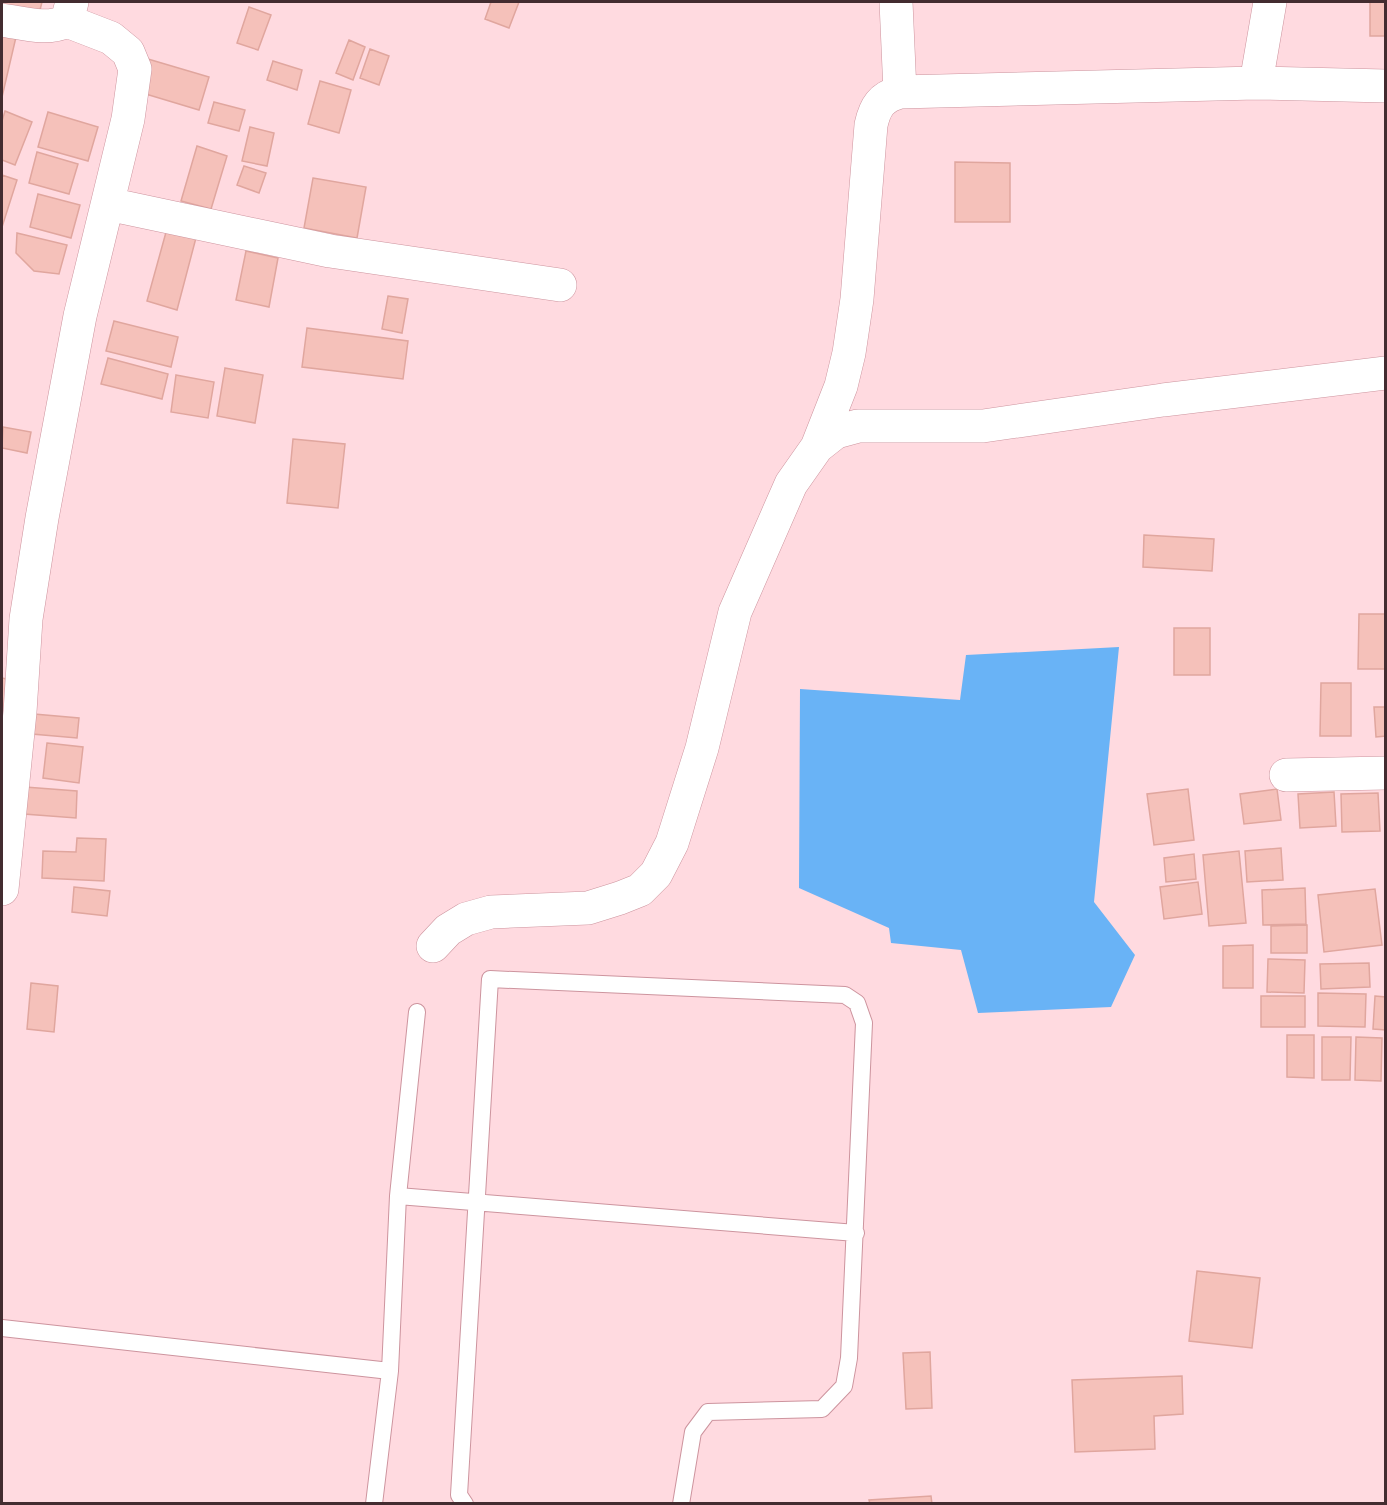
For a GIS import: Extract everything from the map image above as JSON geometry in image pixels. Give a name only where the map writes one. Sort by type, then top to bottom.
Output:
[{"type":"street","points":[[896,2],[900,92]]},
{"type":"street","points":[[1256,83],[1270,2]]},
{"type":"street","points":[[2,20],[45,27],[58,26],[70,11],[128,52],[135,69],[128,119],[80,316],[42,518],[26,619],[20,712],[2,889]]},
{"type":"street","points":[[818,447],[841,386],[849,353],[857,299],[874,112],[879,103],[888,95],[900,92],[1256,83],[1386,86]]},
{"type":"street","points":[[108,204],[330,251],[560,285]]},
{"type":"street","points":[[433,946],[448,930],[466,919],[491,912],[588,908],[640,890],[656,874],[672,843],[702,748],[735,612],[790,484],[818,447],[837,432],[858,426],[983,426],[1162,400],[1386,373]]},
{"type":"street","points":[[1286,774],[1386,773]]},
{"type":"lane","points":[[465,1503],[459,1495],[490,980],[845,995],[857,1003],[864,1023],[856,1233],[849,1358],[844,1386],[822,1409],[708,1412],[693,1432],[681,1503]]},
{"type":"lane","points":[[374,1503],[390,1371],[398,1196],[417,1012]]},
{"type":"lane","points":[[398,1196],[856,1233]]},
{"type":"lane","points":[[2,1328],[390,1371]]},
{"type":"water","points":[[1119,647],[1094,902],[1135,955],[1111,1007],[978,1013],[961,950],[891,943],[889,928],[799,888],[800,689],[960,700],[966,655]]},
{"type":"building","points":[[3,2],[42,2],[38,18],[2,7]]},
{"type":"building","points":[[491,2],[519,2],[509,28],[485,19]]},
{"type":"building","points":[[1370,2],[1386,2],[1386,36],[1370,36]]},
{"type":"building","points":[[249,7],[271,15],[258,50],[237,43]]},
{"type":"building","points":[[2,33],[16,37],[2,97]]},
{"type":"building","points":[[349,40],[365,47],[353,80],[336,73]]},
{"type":"building","points":[[370,49],[389,56],[379,85],[360,78]]},
{"type":"building","points":[[148,59],[209,77],[199,110],[139,92]]},
{"type":"building","points":[[273,61],[302,70],[297,90],[267,80]]},
{"type":"building","points":[[320,81],[351,90],[339,133],[308,124]]},
{"type":"building","points":[[214,102],[245,110],[239,131],[208,123]]},
{"type":"building","points":[[5,111],[32,122],[15,165],[2,160],[2,121]]},
{"type":"building","points":[[48,112],[98,127],[88,161],[38,147]]},
{"type":"building","points":[[250,127],[274,133],[267,166],[242,161]]},
{"type":"building","points":[[197,146],[227,156],[211,209],[181,201]]},
{"type":"building","points":[[37,152],[78,164],[69,194],[29,183]]},
{"type":"building","points":[[955,162],[1010,163],[1010,222],[955,222]]},
{"type":"building","points":[[244,166],[266,173],[259,193],[237,185]]},
{"type":"building","points":[[2,175],[17,180],[2,227]]},
{"type":"building","points":[[313,178],[366,187],[357,238],[304,228]]},
{"type":"building","points":[[38,194],[80,205],[71,238],[30,227]]},
{"type":"building","points":[[168,225],[197,234],[177,310],[147,301]]},
{"type":"building","points":[[17,233],[67,245],[59,274],[34,271],[16,253]]},
{"type":"building","points":[[246,251],[278,258],[269,307],[236,300]]},
{"type":"building","points":[[388,296],[408,299],[402,333],[382,329]]},
{"type":"building","points":[[114,321],[178,337],[171,367],[106,351]]},
{"type":"building","points":[[307,328],[408,341],[403,379],[302,367]]},
{"type":"building","points":[[108,358],[168,374],[162,399],[101,384]]},
{"type":"building","points":[[225,368],[263,375],[255,423],[217,416]]},
{"type":"building","points":[[176,375],[214,382],[208,418],[171,412]]},
{"type":"building","points":[[3,427],[31,432],[27,453],[2,448]]},
{"type":"building","points":[[293,439],[345,444],[338,508],[287,503]]},
{"type":"building","points":[[1144,535],[1214,539],[1212,571],[1143,567]]},
{"type":"building","points":[[1359,614],[1386,614],[1386,669],[1358,669]]},
{"type":"building","points":[[1174,628],[1210,628],[1210,675],[1174,675]]},
{"type":"building","points":[[2,678],[16,681],[9,713],[2,711]]},
{"type":"building","points":[[1321,683],[1351,683],[1351,736],[1320,736]]},
{"type":"building","points":[[1374,707],[1386,707],[1386,736],[1376,737]]},
{"type":"building","points":[[34,714],[79,718],[77,738],[32,734]]},
{"type":"building","points":[[47,743],[83,747],[79,783],[43,778]]},
{"type":"building","points":[[25,787],[77,791],[76,818],[24,814]]},
{"type":"building","points":[[1188,789],[1194,840],[1154,845],[1147,794]]},
{"type":"building","points":[[1277,789],[1281,820],[1244,824],[1240,794]]},
{"type":"building","points":[[1334,792],[1336,826],[1300,828],[1298,794]]},
{"type":"building","points":[[1378,793],[1380,831],[1342,832],[1341,794]]},
{"type":"building","points":[[77,838],[106,839],[104,881],[42,878],[43,851],[76,852]]},
{"type":"building","points":[[1281,848],[1283,880],[1247,882],[1245,851]]},
{"type":"building","points":[[1239,851],[1246,923],[1209,926],[1203,855]]},
{"type":"building","points":[[1194,854],[1196,879],[1166,882],[1164,858]]},
{"type":"building","points":[[1198,882],[1202,914],[1164,919],[1160,887]]},
{"type":"building","points":[[74,887],[110,891],[107,916],[72,912]]},
{"type":"building","points":[[1305,888],[1306,924],[1263,925],[1262,890]]},
{"type":"building","points":[[1375,889],[1382,945],[1324,952],[1318,895]]},
{"type":"building","points":[[1307,925],[1307,953],[1271,953],[1271,926]]},
{"type":"building","points":[[1253,945],[1253,988],[1223,988],[1223,946]]},
{"type":"building","points":[[1268,959],[1305,960],[1304,993],[1267,992]]},
{"type":"building","points":[[1369,963],[1370,987],[1321,989],[1320,964]]},
{"type":"building","points":[[31,983],[58,986],[54,1032],[27,1029]]},
{"type":"building","points":[[1318,993],[1366,994],[1365,1027],[1318,1026]]},
{"type":"building","points":[[1261,996],[1305,996],[1305,1027],[1261,1027]]},
{"type":"building","points":[[1375,996],[1386,997],[1386,1030],[1373,1029]]},
{"type":"building","points":[[1287,1035],[1314,1035],[1314,1078],[1287,1077]]},
{"type":"building","points":[[1322,1037],[1351,1037],[1350,1080],[1322,1080]]},
{"type":"building","points":[[1356,1037],[1382,1038],[1381,1081],[1355,1080]]},
{"type":"building","points":[[1197,1271],[1260,1278],[1252,1348],[1189,1341]]},
{"type":"building","points":[[930,1352],[932,1408],[906,1409],[903,1353]]},
{"type":"building","points":[[1182,1376],[1183,1414],[1154,1416],[1155,1449],[1075,1452],[1072,1380]]},
{"type":"building","points":[[931,1496],[932,1504],[870,1504],[869,1500]]}]
